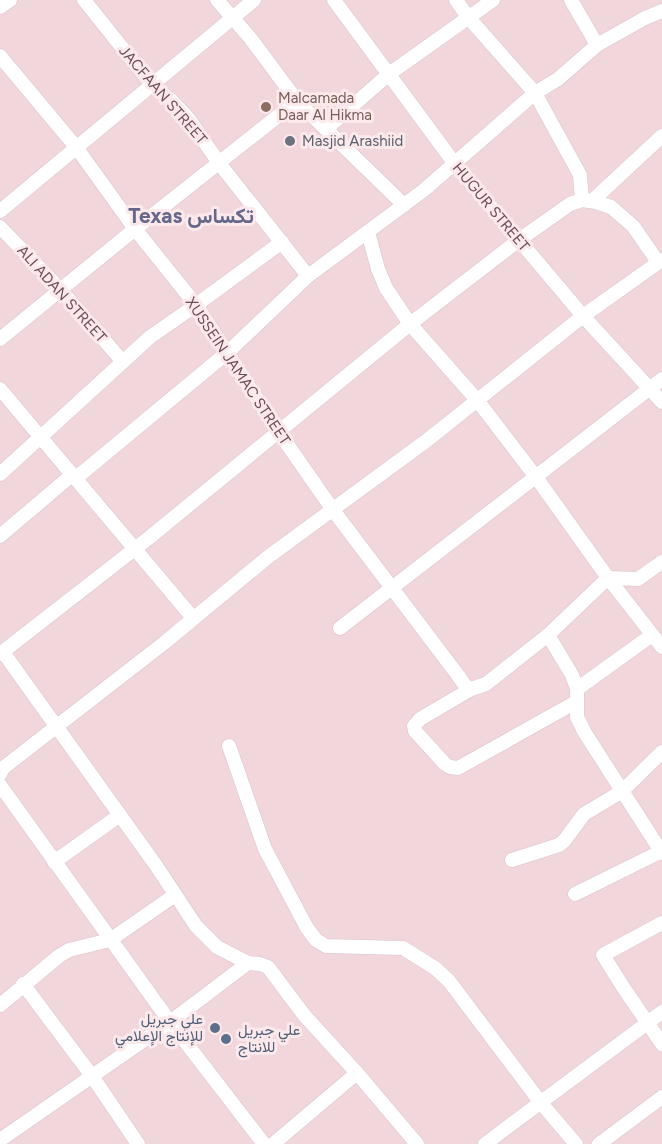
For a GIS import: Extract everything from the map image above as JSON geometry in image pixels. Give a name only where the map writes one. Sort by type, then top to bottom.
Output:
[{"type":"street","points":[[0,7],[10,0]]},
{"type":"street","name":"JACFAAN STREET","points":[[84,0],[153,85],[188,118],[219,163],[308,276]]},
{"type":"street","points":[[217,0],[257,47],[297,101],[404,205]]},
{"type":"street","points":[[0,211],[254,0]]},
{"type":"street","points":[[456,0],[468,17],[535,93],[580,175],[587,201]]},
{"type":"street","points":[[326,129],[389,74],[493,0]]},
{"type":"street","points":[[571,0],[597,45]]},
{"type":"street","name":"HUGUR STREET","points":[[340,2],[455,164],[583,316],[662,402]]},
{"type":"street","points":[[0,535],[228,352],[308,276],[455,164],[535,93],[558,79],[597,45],[662,11]]},
{"type":"street","name":"XUSSEIN JAMAC STREET","points":[[0,56],[76,147],[135,229],[196,305],[278,431],[333,510],[466,687],[471,689]]},
{"type":"street","points":[[0,339],[297,101]]},
{"type":"street","points":[[587,201],[662,136]]},
{"type":"street","points":[[0,774],[3,768],[58,726],[268,557],[426,441],[583,316],[660,261],[633,226],[611,207],[587,201],[570,204],[410,324],[136,548],[2,649],[58,726],[120,814],[196,926],[217,947],[248,963],[268,967],[304,1015],[417,1144]]},
{"type":"street","name":"ALI ADAN STREET","points":[[0,227],[60,289],[123,362]]},
{"type":"street","points":[[368,232],[378,269],[386,288],[410,324],[477,400],[536,477],[608,578],[662,647]]},
{"type":"street","points":[[0,474],[150,337],[282,242]]},
{"type":"street","points":[[340,628],[662,378]]},
{"type":"street","points":[[0,389],[193,618]]},
{"type":"street","points":[[652,635],[577,695],[464,767],[450,767],[415,731],[414,726],[420,719],[471,689],[486,684],[548,636],[608,578],[638,579],[662,562]]},
{"type":"street","points":[[548,636],[572,675],[577,695],[577,717],[585,733],[621,792],[662,852],[575,894]]},
{"type":"street","points":[[229,746],[265,849],[316,940],[326,946],[403,948],[435,968],[449,981],[541,1103],[576,1144]]},
{"type":"street","points":[[512,860],[559,845],[584,814],[621,792],[662,752]]},
{"type":"street","points":[[0,785],[170,1022],[264,1144]]},
{"type":"street","points":[[54,862],[120,814]]},
{"type":"street","points":[[0,1005],[48,963],[69,950],[110,940],[176,895]]},
{"type":"street","points":[[662,923],[603,955],[662,1044]]},
{"type":"street","points":[[0,1140],[170,1022],[248,963]]},
{"type":"street","points":[[23,984],[92,1076],[138,1144]]},
{"type":"street","points":[[485,1144],[662,1012]]},
{"type":"street","points":[[273,1144],[357,1073]]},
{"type":"street","points":[[599,1144],[662,1097]]},
{"type":"shaded area","points":[[0,0],[662,0],[662,1144],[0,1144]]},
{"type":"place","name":"Malcamada Daar Al Hikma","points":[[266,107]]},
{"type":"place","name":"Masjid Arashiid","points":[[290,141]]},
{"type":"place","name":"علي جبريل للإنتاج الإعلامي","points":[[215,1028]]},
{"type":"place","name":"علي جبريل للانتاج","points":[[226,1039]]},
{"type":"district","name":"Texas تكساس","points":[[191,215]]}]
